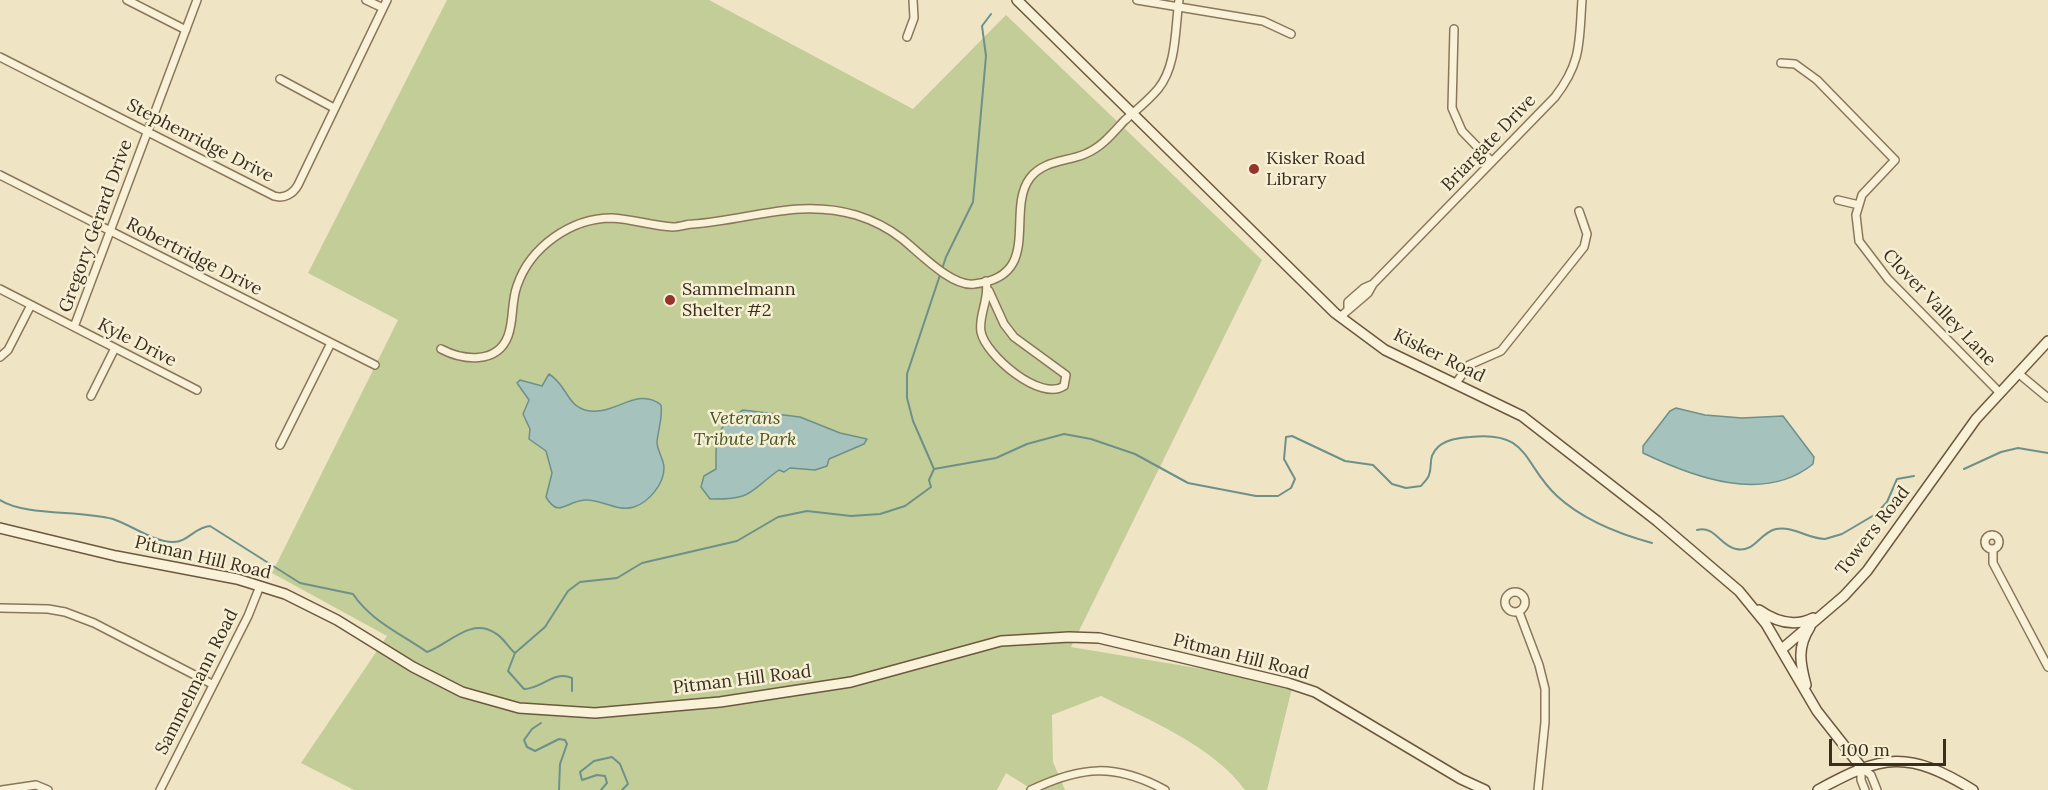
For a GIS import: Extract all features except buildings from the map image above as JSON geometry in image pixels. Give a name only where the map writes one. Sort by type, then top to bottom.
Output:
[{"type":"main road","name":"Kisker Road","points":[[1017,0],[1340,317],[1385,350],[1522,416],[1657,522],[1750,602],[1782,649]]},
{"type":"main road","name":"Towers Road","points":[[1782,649],[1859,580],[1888,544],[1957,445],[2000,393],[2048,341]]},
{"type":"main road","name":"Pitman Hill Road","points":[[0,528],[116,556],[154,562],[260,586],[307,604],[462,692],[519,708],[595,713],[720,702],[851,682],[1001,641],[1069,637],[1099,639],[1288,682],[1315,692],[1461,779],[1485,790]]},
{"type":"main road","points":[[1750,602],[1768,616],[1794,624],[1806,621],[1828,609]]},
{"type":"main road","points":[[1811,702],[1800,658],[1802,644],[1815,620]]},
{"type":"main road","points":[[1782,649],[1811,702],[1861,768]]},
{"type":"main road","points":[[1818,790],[1861,768],[1884,760],[1913,763],[1950,776],[1973,790]]},
{"type":"street","points":[[127,0],[186,30]]},
{"type":"street","name":"Gregory Gerard Drive","points":[[74,327],[197,0]]},
{"type":"street","points":[[366,0],[383,8]]},
{"type":"street","name":"Stephenridge Drive","points":[[0,57],[274,196],[283,196],[294,190],[387,0]]},
{"type":"street","points":[[907,37],[914,18],[913,0]]},
{"type":"street","points":[[1137,0],[1263,21],[1291,34]]},
{"type":"street","points":[[441,349],[462,358],[474,359],[502,345],[508,337],[516,287],[530,262],[556,236],[584,222],[612,218],[675,227],[739,219],[790,208],[836,210],[882,225],[940,270],[968,285],[986,281],[1002,273],[1014,261],[1019,247],[1023,194],[1034,173],[1047,165],[1098,148],[1159,88],[1169,67],[1179,0]]},
{"type":"street","name":"Briargate Drive","points":[[1340,317],[1348,310],[1348,302],[1364,288],[1373,284],[1492,162],[1569,78],[1579,50],[1582,0]]},
{"type":"street","points":[[1454,29],[1451,88],[1454,117],[1462,131],[1492,162]]},
{"type":"street","points":[[1781,63],[1796,64],[1817,80],[1895,160],[1867,189],[1859,205],[1838,200]]},
{"type":"street","points":[[280,79],[334,108]]},
{"type":"street","name":"Robertridge Drive","points":[[0,175],[375,365]]},
{"type":"street","name":"Clover Valley Lane","points":[[1859,205],[1856,227],[1859,241],[1868,254],[2000,393]]},
{"type":"street","points":[[1456,383],[1469,365],[1501,351],[1584,247],[1587,234],[1579,211]]},
{"type":"street","points":[[986,281],[988,291],[1004,324],[1030,351],[1066,375],[1064,386],[1053,390],[1037,385],[1009,370],[997,357],[981,333],[988,291]]},
{"type":"street","name":"Kyle Drive","points":[[0,289],[197,390]]},
{"type":"street","points":[[0,357],[8,350],[31,305]]},
{"type":"street","points":[[280,445],[331,343]]},
{"type":"street","points":[[91,396],[115,348]]},
{"type":"street","points":[[2018,373],[2048,398]]},
{"type":"street","points":[[1992,550],[1993,562],[2048,667]]},
{"type":"street","name":"Sammelmann Road","points":[[160,790],[260,586]]},
{"type":"street","points":[[0,608],[48,609],[65,612],[94,623],[213,684]]},
{"type":"street","points":[[1519,612],[1539,665],[1545,689],[1545,722],[1538,790]]},
{"type":"street","points":[[1861,768],[1861,780],[1865,790]]},
{"type":"street","points":[[1861,768],[1871,776],[1877,790]]},
{"type":"street","points":[[1031,790],[1066,774],[1096,769],[1127,773],[1165,790]]},
{"type":"street","points":[[2,790],[36,785],[48,790]]},
{"type":"green space","name":"Veterans Tribute Park","points":[[447,0],[709,0],[913,109],[1006,15],[1262,260],[1071,647],[1293,684],[1267,790],[1245,790],[1232,774],[1198,747],[1101,696],[1052,715],[1053,762],[1065,790],[1033,790],[1006,773],[997,790],[354,790],[301,763],[387,636],[272,573],[398,320],[308,273]]},
{"type":"water","points":[[549,374],[560,383],[574,403],[585,410],[605,410],[643,398],[661,405],[657,442],[664,465],[663,474],[655,492],[640,505],[621,508],[585,500],[559,508],[555,507],[546,497],[552,473],[546,451],[529,439],[530,429],[523,414],[529,400],[517,383],[520,380],[542,386]]},
{"type":"water","points":[[1676,408],[1705,415],[1742,418],[1783,416],[1814,457],[1813,464],[1794,476],[1773,483],[1751,484],[1706,478],[1643,453],[1643,446],[1670,411]]},
{"type":"water","points":[[743,410],[800,417],[840,433],[867,439],[864,444],[829,459],[827,466],[815,470],[790,468],[784,472],[779,470],[743,496],[710,499],[701,487],[704,476],[716,469],[719,435],[727,422]]},
{"type":"waterway","points":[[572,691],[572,678],[559,676],[524,689],[508,671],[515,653],[545,627],[568,591],[580,582],[617,578],[642,563],[737,541],[778,517],[807,511],[851,516],[880,514],[905,506],[931,487],[929,480],[934,469],[913,421],[907,398],[907,374],[946,257],[973,202],[986,56],[982,26],[991,14]]},
{"type":"waterway","points":[[934,469],[996,458],[1027,444],[1064,434],[1091,439],[1135,454],[1188,483],[1256,496],[1278,496],[1291,488],[1295,479],[1284,459],[1286,437],[1292,436],[1345,461],[1373,465],[1392,484],[1406,488],[1421,486],[1427,479],[1433,454],[1442,444],[1458,438],[1490,436],[1515,444],[1546,484],[1567,505],[1614,531],[1652,543]]},
{"type":"waterway","points":[[1964,469],[2001,452],[2018,448],[2048,453]]},
{"type":"waterway","points":[[1697,530],[1708,530],[1736,549],[1748,548],[1765,534],[1776,529],[1789,529],[1825,539],[1842,534],[1876,514],[1887,502],[1897,479],[1914,476]]},
{"type":"waterway","points":[[0,500],[38,511],[85,514],[113,519],[150,536],[173,542],[210,526],[300,583],[353,594],[368,612],[427,652],[460,634],[477,628],[486,629],[498,635],[515,653]]},
{"type":"waterway","points":[[541,723],[532,729],[524,740],[527,747],[535,751],[559,739],[565,740],[567,744],[560,764],[559,790]]},
{"type":"waterway","points":[[601,790],[607,783],[605,776],[597,775],[582,780],[580,772],[594,761],[612,757],[620,764],[628,784],[622,790]]},
{"type":"place","name":"Kisker Road Library","points":[[1254,169]]},
{"type":"place","name":"Sammelmann Shelter #2","points":[[670,300]]}]
